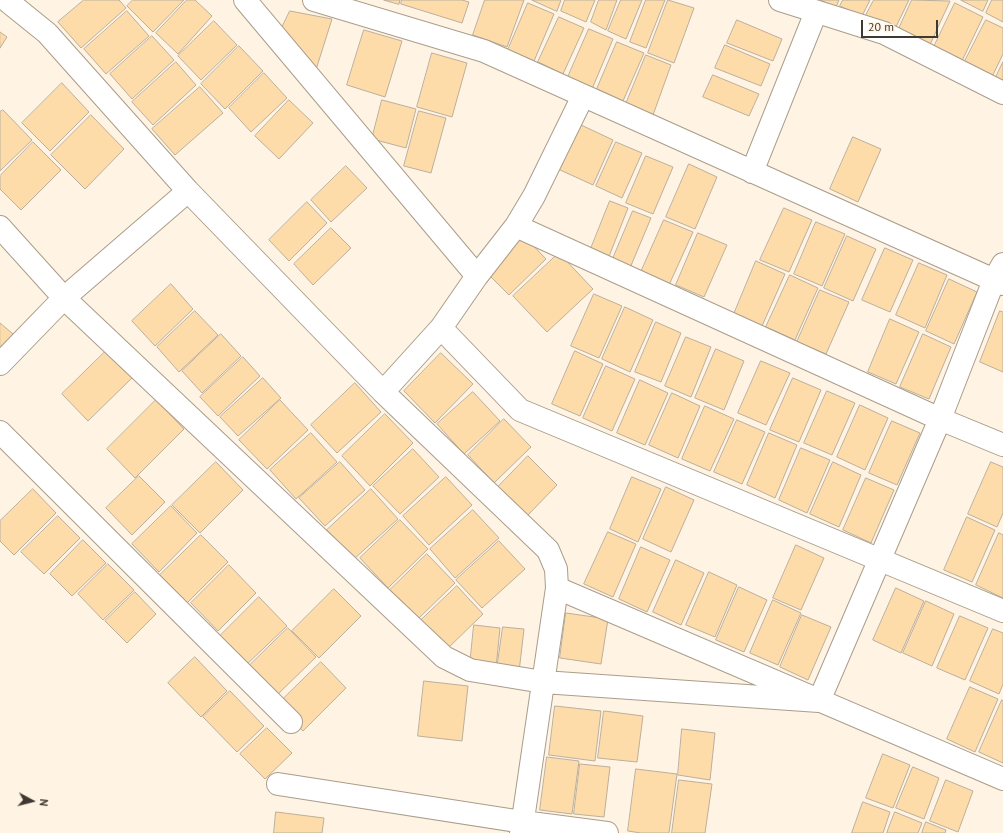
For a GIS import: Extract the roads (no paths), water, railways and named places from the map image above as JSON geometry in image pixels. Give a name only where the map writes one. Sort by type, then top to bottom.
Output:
[{"type":"street","points":[[6,0],[47,33],[188,191],[383,392],[548,550],[556,569],[557,588],[522,828]]},
{"type":"street","points":[[245,0],[477,276]]},
{"type":"street","points":[[314,0],[484,51],[752,172],[1000,276],[819,701]]},
{"type":"street","points":[[780,0],[884,33],[1003,93]]},
{"type":"street","points":[[752,172],[816,12]]},
{"type":"street","points":[[383,392],[441,328],[477,276],[516,226],[534,196],[583,96]]},
{"type":"street","points":[[0,364],[64,298],[188,191]]},
{"type":"street","points":[[516,226],[940,418],[1003,445]]},
{"type":"street","points":[[0,227],[64,298],[444,657],[470,670],[543,682],[819,701]]},
{"type":"street","points":[[441,328],[520,410],[1003,611]]},
{"type":"street","points":[[0,432],[291,722]]},
{"type":"street","points":[[557,588],[1003,779]]},
{"type":"street","points":[[278,784],[522,828],[607,833]]}]
